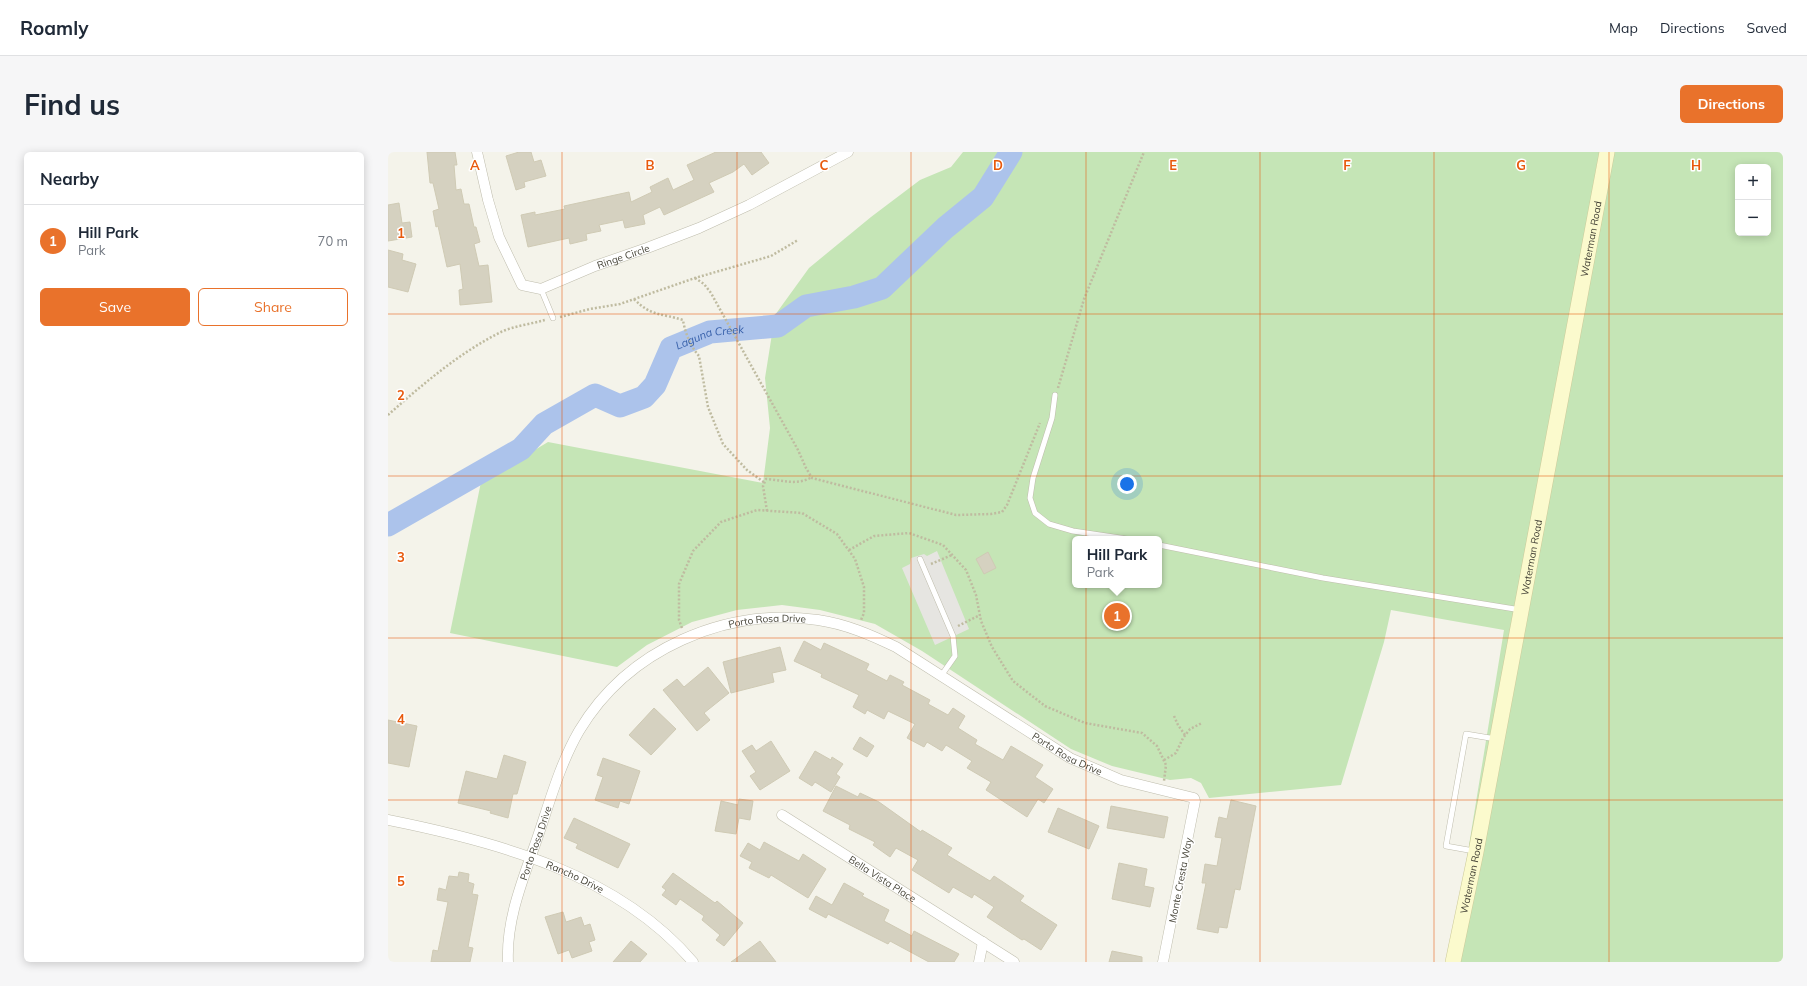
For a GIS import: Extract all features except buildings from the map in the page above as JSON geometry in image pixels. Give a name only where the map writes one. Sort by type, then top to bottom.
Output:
[{"type":"main road","name":"Waterman Road","points":[[1454,962],[1498,739],[1608,152]]},
{"type":"street","points":[[478,152],[488,200],[499,237],[522,285],[541,289]]},
{"type":"street","name":"Ringe Circle","points":[[541,289],[595,266],[699,228],[749,204],[848,152]]},
{"type":"street","name":"Porto Rosa Drive","points":[[508,962],[508,934],[530,859],[564,761],[588,718],[608,692],[632,670],[660,651],[685,638],[720,625],[752,619],[778,618],[818,620],[857,630],[896,647],[1070,758],[1121,780],[1194,798]]},
{"type":"street","name":"Monte Cresta Way","points":[[1163,962],[1195,801],[1194,798]]},
{"type":"street","name":"Bella Vista Place","points":[[782,815],[1014,962]]},
{"type":"street","name":"Rancho Drive","points":[[388,820],[461,837],[530,859],[591,883],[620,898],[659,927],[693,962]]},
{"type":"street","points":[[979,962],[983,942]]},
{"type":"lane","points":[[541,289],[554,318]]},
{"type":"lane","points":[[1056,395],[1052,418],[1033,478],[1030,498],[1035,513],[1048,524],[1073,531],[1107,536]]},
{"type":"lane","points":[[1162,546],[1323,578],[1522,610]]},
{"type":"lane","points":[[920,559],[953,636],[955,656],[941,676]]},
{"type":"lane","points":[[1476,852],[1446,846],[1466,734],[1498,739]]},
{"type":"path","points":[[1056,395],[1084,299],[1144,152]]},
{"type":"path","points":[[388,415],[427,380],[451,363],[502,332],[590,309],[620,304],[695,278],[771,256],[798,240]]},
{"type":"path","points":[[695,278],[704,284],[712,293],[812,477],[956,515],[991,514],[1002,512],[1007,505],[1040,422]]},
{"type":"path","points":[[634,299],[644,309],[650,312],[683,320],[684,328],[694,350],[699,356],[708,407],[723,444],[747,470],[765,483]]},
{"type":"path","points":[[767,511],[764,486],[766,479],[788,483],[805,481],[812,477]]},
{"type":"path","points":[[685,638],[679,620],[679,584],[692,551],[721,522],[757,510],[802,513],[837,534],[855,559],[864,587],[864,613],[857,630]]},
{"type":"path","points":[[849,550],[874,536],[909,533],[943,544],[966,570],[976,595],[980,616],[992,647],[1013,681],[1045,706],[1085,723],[1142,733],[1157,746],[1166,765],[1162,791]]},
{"type":"path","points":[[923,567],[952,555]]},
{"type":"path","points":[[950,629],[980,616]]},
{"type":"path","points":[[1174,716],[1185,735]]},
{"type":"path","points":[[1164,760],[1176,753],[1190,728],[1202,723]]},
{"type":"green space","points":[[963,152],[1783,152],[1783,962],[1450,962],[1504,630],[1391,610],[1384,642],[1341,785],[1209,798],[1201,783],[1191,778],[1170,780],[1112,766],[1071,749],[922,651],[875,624],[820,610],[782,605],[737,610],[692,622],[647,645],[617,667],[450,633],[481,482],[548,442],[763,483],[770,428],[765,378],[775,315],[809,268],[871,217],[920,180],[951,167]]},
{"type":"shaded area","points":[[937,551],[969,629],[935,645],[902,568],[910,564],[911,558],[924,554],[927,556]]},
{"type":"waterway","name":"Laguna Creek","points":[[388,525],[521,449],[544,424],[595,395],[620,406],[644,397],[655,385],[671,348],[710,332],[778,326],[806,306],[854,297],[882,288],[945,228],[983,197],[1011,152]]},
{"type":"place","name":"Hill Park","points":[[1117,616]]}]
